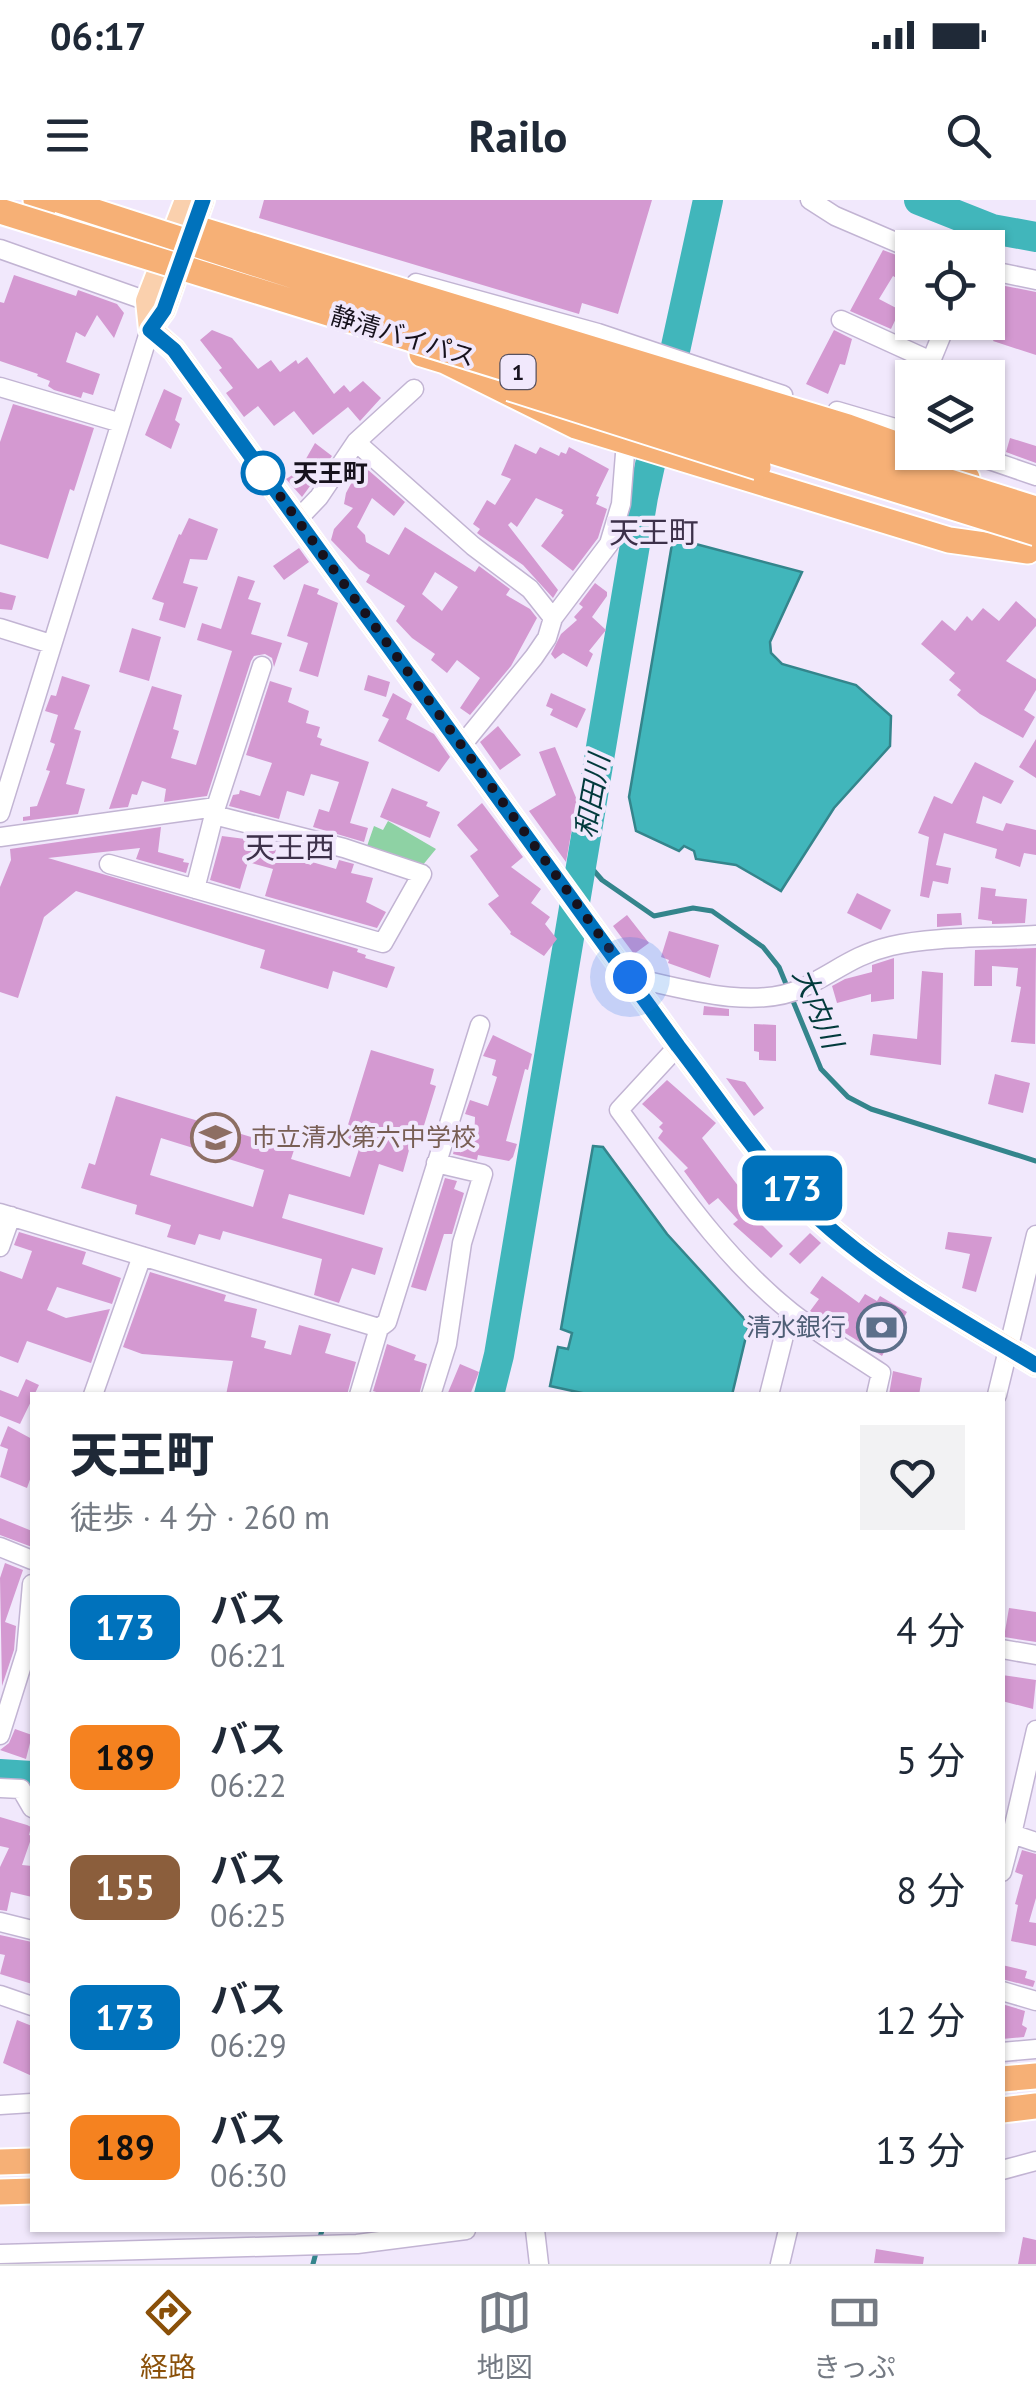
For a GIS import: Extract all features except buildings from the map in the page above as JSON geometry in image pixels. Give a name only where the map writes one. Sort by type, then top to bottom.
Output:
[{"type":"highway","points":[[36,200],[895,446]]},
{"type":"highway","name":"静清バイパス","points":[[59,200],[1036,509]]},
{"type":"highway","points":[[86,200],[237,239],[895,438]]},
{"type":"highway","points":[[1,215],[445,361],[576,426],[949,540],[1034,549]]},
{"type":"highway","points":[[1,215],[135,268],[758,466],[1034,549]]},
{"type":"highway","name":"静清バイパス","points":[[1,215],[1034,549]]},
{"type":"highway","points":[[973,470],[1036,497]]},
{"type":"highway","points":[[1005,2080],[1036,2076]]},
{"type":"highway","points":[[1005,2110],[1036,2106]]},
{"type":"highway","points":[[0,2162],[30,2161]]},
{"type":"highway","points":[[0,2192],[30,2191]]},
{"type":"main road","points":[[186,200],[186,246]]},
{"type":"main road","points":[[203,200],[186,246],[147,301],[150,330],[174,350],[678,1046],[761,1154],[817,1217],[892,1278],[1036,1365]]},
{"type":"main road","points":[[150,330],[164,310],[168,271]]},
{"type":"street","points":[[810,200],[835,216],[895,242]]},
{"type":"street","points":[[186,246],[250,235],[598,333],[895,436]]},
{"type":"street","points":[[0,249],[147,301]]},
{"type":"street","points":[[1005,274],[1036,280]]},
{"type":"street","points":[[841,320],[911,360]]},
{"type":"street","points":[[0,814],[150,330]]},
{"type":"street","points":[[297,520],[319,497],[356,442],[414,389]]},
{"type":"street","points":[[2,393],[121,423]]},
{"type":"street","points":[[462,745],[534,657],[547,638],[553,618],[609,544],[621,504],[626,441]]},
{"type":"street","points":[[356,442],[473,546],[530,589],[553,618]]},
{"type":"street","points":[[998,470],[1036,476]]},
{"type":"street","points":[[0,628],[51,644]]},
{"type":"street","points":[[195,889],[215,811],[262,666]]},
{"type":"street","points":[[0,837],[215,811],[422,874],[383,943],[109,864]]},
{"type":"street","points":[[630,977],[699,993],[773,998],[802,989],[859,954],[898,944],[1036,935]]},
{"type":"street","points":[[360,1392],[379,1328],[387,1322],[480,1025]]},
{"type":"street","points":[[678,1046],[620,1110],[741,1266],[790,1312],[881,1373],[877,1392]]},
{"type":"street","points":[[432,1392],[447,1344],[462,1243],[483,1174],[436,1163]]},
{"type":"street","points":[[0,1247],[6,1215],[379,1328]]},
{"type":"street","points":[[998,1392],[1036,1236]]},
{"type":"street","points":[[94,1392],[142,1256]]},
{"type":"street","points":[[770,1392],[790,1312]]},
{"type":"street","points":[[0,1547],[30,1559]]},
{"type":"street","points":[[0,1735],[23,1699],[30,1607]]},
{"type":"street","points":[[1005,1650],[1036,1655]]},
{"type":"street","points":[[1005,1861],[1036,1730]]},
{"type":"street","points":[[0,1788],[21,1789],[30,1805]]},
{"type":"street","points":[[1012,1834],[1036,1842]]},
{"type":"street","points":[[0,1922],[30,1930]]},
{"type":"street","points":[[1005,1992],[1036,2001]]},
{"type":"street","points":[[0,1996],[30,2005]]},
{"type":"street","points":[[1005,2052],[1036,2049]]},
{"type":"street","points":[[0,2105],[30,2103]]},
{"type":"street","points":[[1005,2169],[1036,2161]]},
{"type":"street","points":[[0,2254],[357,2244],[450,2232]]},
{"type":"street","points":[[535,2232],[539,2264]]},
{"type":"street","points":[[780,2264],[788,2232]]},
{"type":"street","points":[[355,2264],[357,2244]]},
{"type":"green space","points":[[388,821],[436,849],[422,866],[366,849],[374,826],[383,830]]},
{"type":"water","points":[[673,538],[802,572],[770,642],[771,653],[782,664],[856,685],[891,716],[890,746],[834,808],[781,891],[736,865],[696,859],[694,851],[684,846],[679,851],[636,831],[629,797]]},
{"type":"water","points":[[593,1146],[603,1147],[667,1234],[749,1324],[733,1392],[577,1392],[550,1386],[558,1347],[568,1349],[572,1333],[561,1329]]},
{"type":"waterway","name":"和田川","points":[[490,1392],[643,497],[708,200]]},
{"type":"waterway","points":[[919,200],[992,229],[1036,237]]},
{"type":"waterway","name":"大内川","points":[[581,856],[602,880],[654,916],[693,908],[712,911],[763,947],[779,967],[821,1069],[848,1097],[871,1109],[1036,1161]]},
{"type":"waterway","name":"和田川","points":[[0,1774],[30,1776]]},
{"type":"waterway","points":[[313,2264],[321,2232]]},
{"type":"bus line","name":"173","points":[[203,200],[164,310],[150,330],[174,350],[678,1046],[761,1154],[817,1217],[892,1278],[1036,1365]]},
{"type":"place","name":"天王町","points":[[263,473]]},
{"type":"place","name":"市立清水第六中学校","points":[[216,1137]]},
{"type":"place","name":"清水銀行","points":[[881,1327]]},
{"type":"district","name":"天王町","points":[[654,533]]},
{"type":"district","name":"天王西","points":[[290,848]]},
{"type":"route","points":[[263,473],[256,463],[630,977]]}]
